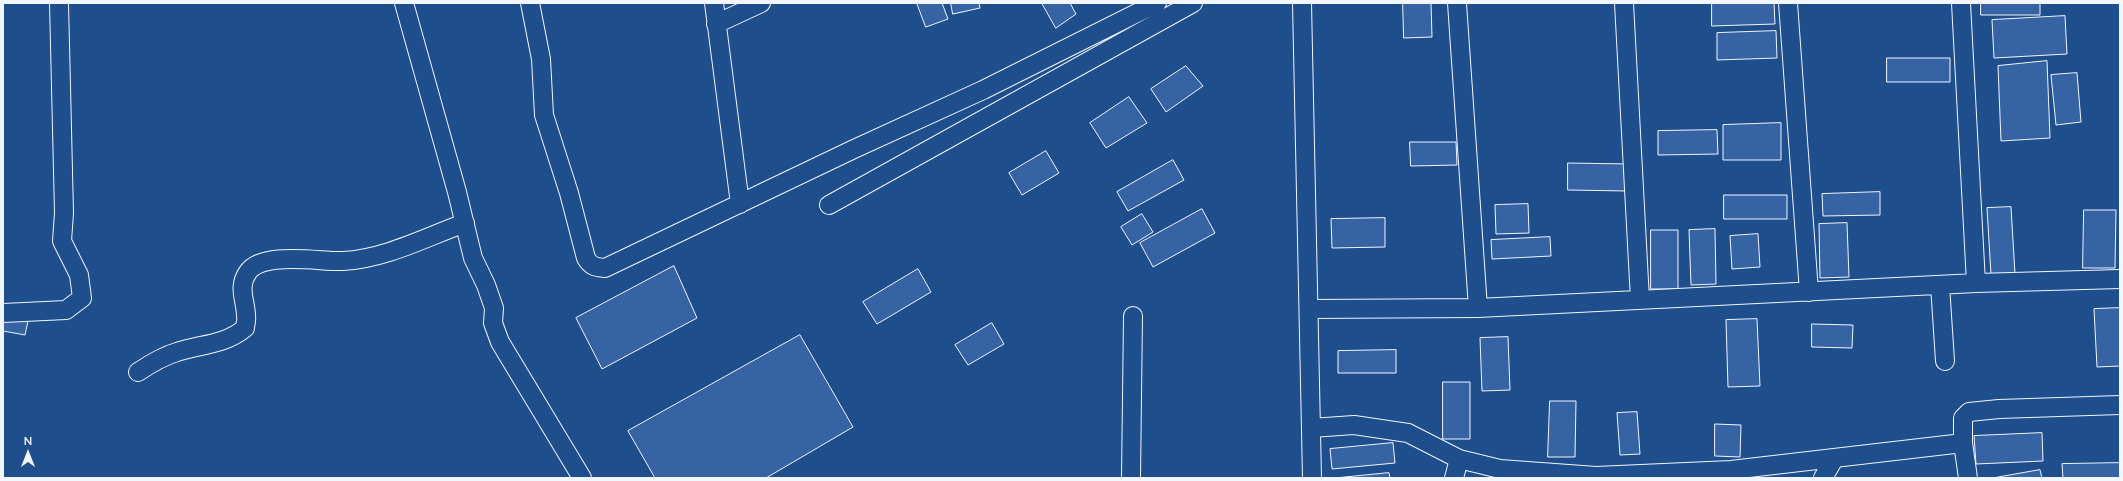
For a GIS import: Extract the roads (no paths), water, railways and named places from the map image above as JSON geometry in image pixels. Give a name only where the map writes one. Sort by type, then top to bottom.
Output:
[{"type":"street","points":[[3,313],[66,310],[82,298],[80,276],[62,241],[64,213],[59,3]]},
{"type":"street","points":[[404,3],[465,223],[473,258],[486,285],[494,308],[493,323],[500,342],[582,478]]},
{"type":"street","points":[[530,3],[541,59],[544,115],[569,193],[589,264],[595,267],[605,268],[983,90],[1157,3]]},
{"type":"street","points":[[714,3],[740,204]]},
{"type":"street","points":[[716,24],[761,3]]},
{"type":"street","points":[[828,205],[1193,3]]},
{"type":"street","points":[[1302,3],[1310,309],[1312,478]]},
{"type":"street","points":[[1457,3],[1478,308]]},
{"type":"street","points":[[1624,3],[1640,300]]},
{"type":"street","points":[[1788,3],[1809,292]]},
{"type":"street","points":[[1961,3],[1976,284]]},
{"type":"street","points":[[138,372],[177,352],[222,342],[236,336],[245,328],[246,316],[242,294],[244,282],[248,271],[258,265],[288,259],[343,261],[365,257],[395,250],[465,223]]},
{"type":"street","points":[[1310,309],[1478,308],[1940,285],[2120,279]]},
{"type":"street","points":[[1940,285],[1945,361]]},
{"type":"street","points":[[1130,478],[1133,316]]},
{"type":"street","points":[[1968,478],[1963,443],[1963,418],[1969,412],[1999,409],[2120,405]]},
{"type":"street","points":[[1311,428],[1354,425],[1408,433],[1459,460],[1500,469],[1596,476],[1731,470],[1963,443]]},
{"type":"street","points":[[1823,478],[1834,459]]},
{"type":"street","points":[[1454,478],[1459,460]]}]
